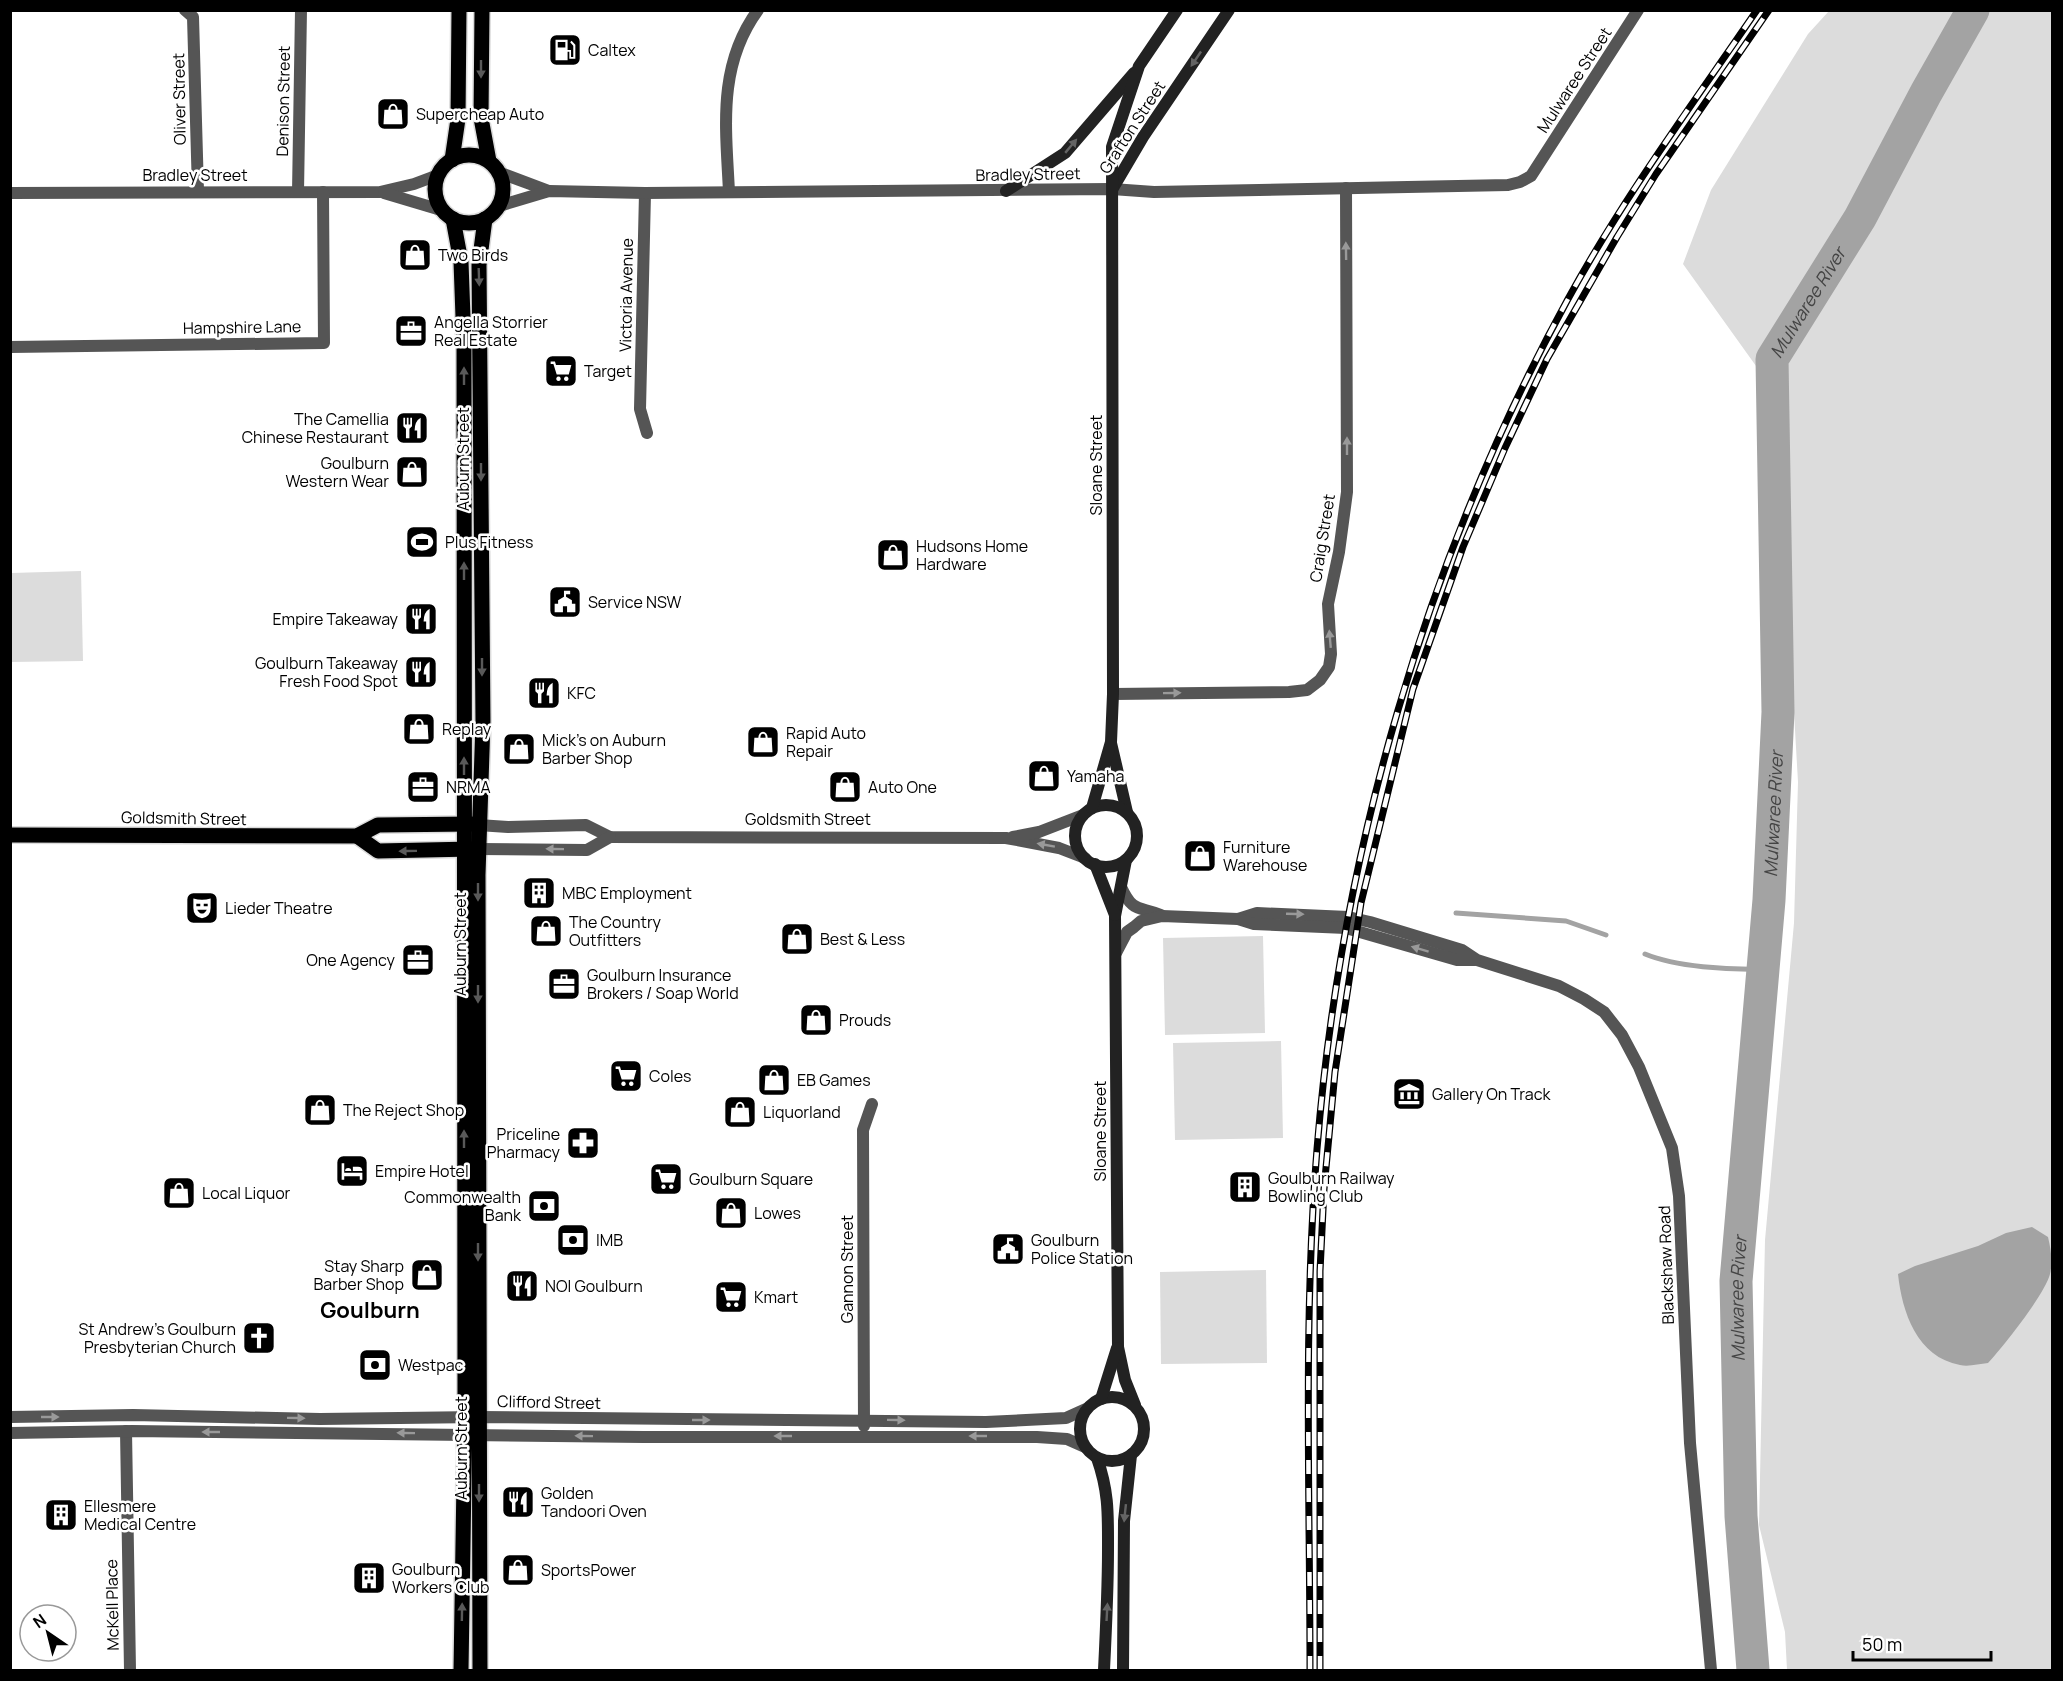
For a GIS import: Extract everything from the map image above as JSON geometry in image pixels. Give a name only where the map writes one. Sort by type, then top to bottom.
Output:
[{"type":"main road","points":[[452,160],[458,119],[459,10]]},
{"type":"main road","points":[[483,10],[481,118],[493,167],[502,183],[502,194],[499,206],[485,219],[475,223],[463,223],[447,214],[435,193],[438,175],[452,160],[470,155],[493,167]]},
{"type":"main road","name":"Auburn Street","points":[[447,214],[461,262],[471,824],[472,1417],[461,1671]]},
{"type":"main road","name":"Auburn Street","points":[[471,824],[483,721],[478,265],[485,219]]},
{"type":"main road","name":"Goldsmith Street","points":[[10,835],[357,836],[378,825],[471,824]]},
{"type":"main road","name":"Goldsmith Street","points":[[357,836],[378,851],[471,849]]},
{"type":"main road","name":"Auburn Street","points":[[471,1434],[480,1671]]},
{"type":"street","name":"Oliver Street","points":[[185,10],[193,17],[198,191]]},
{"type":"street","name":"Denison Street","points":[[298,192],[301,10]]},
{"type":"street","points":[[729,192],[728,82],[735,52],[742,35],[758,10]]},
{"type":"street","name":"Grafton Street","points":[[1112,189],[1112,147],[1139,66],[1177,10]]},
{"type":"street","name":"Grafton Street","points":[[1112,189],[1143,137],[1229,10]]},
{"type":"street","name":"Mulwaree Street","points":[[1536,168],[1638,10]]},
{"type":"street","points":[[1006,191],[1065,153],[1139,66]]},
{"type":"street","name":"Bradley Street","points":[[493,167],[549,191]]},
{"type":"street","name":"Bradley Street","points":[[499,206],[549,191],[645,193],[1112,189],[1154,192],[1508,185],[1531,176],[1536,168]]},
{"type":"street","name":"Bradley Street","points":[[10,193],[380,192],[414,184],[438,175]]},
{"type":"street","name":"Sloane Street","points":[[1112,189],[1113,694],[1111,742],[1127,813]]},
{"type":"street","name":"Craig Street","points":[[1113,694],[1307,690],[1320,680],[1329,667],[1331,654],[1328,604],[1339,552],[1347,492],[1346,189]]},
{"type":"street","name":"Hampshire Lane","points":[[10,347],[324,343],[323,192]]},
{"type":"street","name":"Bradley Street","points":[[380,192],[447,214]]},
{"type":"street","name":"Victoria Avenue","points":[[645,193],[640,409],[647,433]]},
{"type":"street","name":"Sloane Street","points":[[1088,812],[1111,742]]},
{"type":"street","points":[[1110,805],[1127,813],[1133,819],[1137,836],[1136,845],[1126,860],[1111,866],[1090,861],[1079,851],[1075,832],[1078,823],[1088,812],[1110,805]]},
{"type":"street","name":"Goldsmith Street","points":[[471,824],[508,827],[586,825],[610,837],[1006,838],[1039,832],[1088,812]]},
{"type":"street","name":"Goldsmith Street","points":[[471,849],[587,850],[610,837]]},
{"type":"street","name":"Goldsmith Street","points":[[1006,838],[1059,848],[1090,861]]},
{"type":"street","name":"Sloane Street","points":[[1126,860],[1115,916],[1118,1347],[1125,1380],[1135,1405]]},
{"type":"street","name":"Sloane Street","points":[[1090,861],[1115,916]]},
{"type":"street","name":"Blackshaw Road","points":[[1121,887],[1127,900],[1136,908],[1162,916],[1238,919],[1254,924],[1356,930],[1457,960],[1477,960],[1559,986],[1604,1012],[1617,1028],[1634,1056],[1672,1148],[1682,1216],[1690,1443],[1711,1671]]},
{"type":"street","name":"Blackshaw Road","points":[[1116,953],[1127,932],[1141,921],[1162,916]]},
{"type":"street","name":"Gannon Street","points":[[863,1436],[864,1130],[872,1104]]},
{"type":"street","name":"Sloane Street","points":[[1101,1398],[1118,1347]]},
{"type":"street","points":[[1119,1397],[1135,1405],[1142,1414],[1145,1425],[1144,1437],[1139,1447],[1131,1455],[1118,1461],[1097,1458],[1085,1447],[1081,1438],[1079,1428],[1081,1418],[1086,1409],[1101,1398],[1119,1397]]},
{"type":"street","name":"Clifford Street","points":[[10,1417],[133,1415],[320,1419],[472,1417],[986,1422],[1066,1418],[1086,1409]]},
{"type":"street","name":"McKell Place","points":[[130,1671],[129,1431],[133,1415]]},
{"type":"street","points":[[89,1416],[89,1432]]},
{"type":"street","name":"Clifford Street","points":[[10,1433],[129,1431],[643,1437],[1037,1437],[1067,1440],[1085,1447]]},
{"type":"street","points":[[1122,1667],[1125,1521],[1131,1455]]},
{"type":"street","points":[[1097,1458],[1105,1480],[1107,1501],[1108,1588],[1104,1671]]},
{"type":"shaded area","points":[[1829,11],[2052,11],[2052,1670],[1787,1670],[1785,1632],[1759,1525],[1765,1240],[1794,923],[1798,782],[1788,608],[1781,401],[1683,264],[1711,190],[1808,34]]},
{"type":"shaded area","points":[[81,571],[83,661],[11,662],[11,573]]},
{"type":"shaded area","points":[[1263,936],[1265,1033],[1165,1035],[1163,938]]},
{"type":"shaded area","points":[[1281,1041],[1283,1138],[1175,1140],[1173,1043]]},
{"type":"shaded area","points":[[2032,1227],[2048,1237],[2051,1269],[2047,1283],[2013,1333],[1988,1363],[1960,1365],[1933,1353],[1914,1331],[1903,1303],[1898,1274],[1915,1266],[1978,1246],[2006,1233]]},
{"type":"shaded area","points":[[1266,1270],[1267,1363],[1161,1364],[1160,1272]]},
{"type":"waterway","name":"Mulwaree River","points":[[1753,1670],[1741,1516],[1736,1281],[1769,900],[1778,712],[1772,359],[1860,218],[1973,10]]},
{"type":"waterway","points":[[1456,913],[1566,921],[1606,935]]},
{"type":"waterway","points":[[1645,954],[1672,962],[1703,967],[1763,969]]},
{"type":"railway","points":[[1310,1670],[1309,1344],[1317,1149],[1329,1038],[1346,928],[1369,818],[1398,710],[1432,604],[1472,500],[1517,398],[1589,261],[1635,188],[1757,10]]},
{"type":"railway","points":[[1320,1670],[1320,1271],[1324,1189],[1335,1072],[1361,903],[1413,689],[1463,547],[1505,448],[1547,359],[1656,174],[1769,10]]},
{"type":"place","name":"Caltex","points":[[565,50]]},
{"type":"place","name":"Supercheap Auto","points":[[393,114]]},
{"type":"place","name":"Two Birds","points":[[415,255]]},
{"type":"place","name":"Angella Storrier Real Estate","points":[[411,331]]},
{"type":"place","name":"Target","points":[[561,371]]},
{"type":"place","name":"The Camellia Chinese Restaurant","points":[[412,428]]},
{"type":"place","name":"Goulburn Western Wear","points":[[412,472]]},
{"type":"place","name":"Plus Fitness","points":[[422,542]]},
{"type":"place","name":"Hudsons Home Hardware","points":[[893,555]]},
{"type":"place","name":"Service NSW","points":[[565,602]]},
{"type":"place","name":"Empire Takeaway","points":[[421,619]]},
{"type":"place","name":"Goulburn Takeaway Fresh Food Spot","points":[[421,672]]},
{"type":"place","name":"KFC","points":[[544,693]]},
{"type":"place","name":"Replay","points":[[419,729]]},
{"type":"place","name":"Rapid Auto Repair","points":[[763,742]]},
{"type":"place","name":"Mick's on Auburn Barber Shop","points":[[519,749]]},
{"type":"place","name":"Yamaha","points":[[1044,776]]},
{"type":"place","name":"NRMA","points":[[423,787]]},
{"type":"place","name":"Auto One","points":[[845,787]]},
{"type":"place","name":"Furniture Warehouse","points":[[1200,856]]},
{"type":"place","name":"MBC Employment","points":[[539,893]]},
{"type":"place","name":"Lieder Theatre","points":[[202,908]]},
{"type":"place","name":"The Country Outfitters","points":[[546,931]]},
{"type":"place","name":"Best & Less","points":[[797,939]]},
{"type":"place","name":"One Agency","points":[[418,960]]},
{"type":"place","name":"Goulburn Insurance Brokers / Soap World","points":[[564,984]]},
{"type":"place","name":"Prouds","points":[[816,1020]]},
{"type":"place","name":"Coles","points":[[626,1076]]},
{"type":"place","name":"EB Games","points":[[774,1080]]},
{"type":"place","name":"Gallery On Track","points":[[1409,1094]]},
{"type":"place","name":"The Reject Shop","points":[[320,1110]]},
{"type":"place","name":"Liquorland","points":[[740,1112]]},
{"type":"place","name":"Priceline Pharmacy","points":[[583,1143]]},
{"type":"place","name":"Empire Hotel","points":[[352,1171]]},
{"type":"place","name":"Goulburn Square","points":[[666,1179]]},
{"type":"place","name":"Goulburn Railway Bowling Club","points":[[1245,1187]]},
{"type":"place","name":"Local Liquor","points":[[179,1193]]},
{"type":"place","name":"Commonwealth Bank","points":[[544,1206]]},
{"type":"place","name":"Lowes","points":[[731,1213]]},
{"type":"place","name":"IMB","points":[[573,1240]]},
{"type":"place","name":"Goulburn Police Station","points":[[1008,1249]]},
{"type":"place","name":"Stay Sharp Barber Shop","points":[[427,1275]]},
{"type":"place","name":"NOI Goulburn","points":[[522,1286]]},
{"type":"place","name":"Kmart","points":[[731,1297]]},
{"type":"place","name":"St Andrew's Goulburn Presbyterian Church","points":[[259,1338]]},
{"type":"place","name":"Westpac","points":[[375,1365]]},
{"type":"place","name":"Golden Tandoori Oven","points":[[518,1502]]},
{"type":"place","name":"Ellesmere Medical Centre","points":[[61,1515]]},
{"type":"place","name":"SportsPower","points":[[518,1570]]},
{"type":"place","name":"Goulburn Workers Club","points":[[369,1578]]},
{"type":"district","name":"Goulburn","points":[[370,1310]]}]
